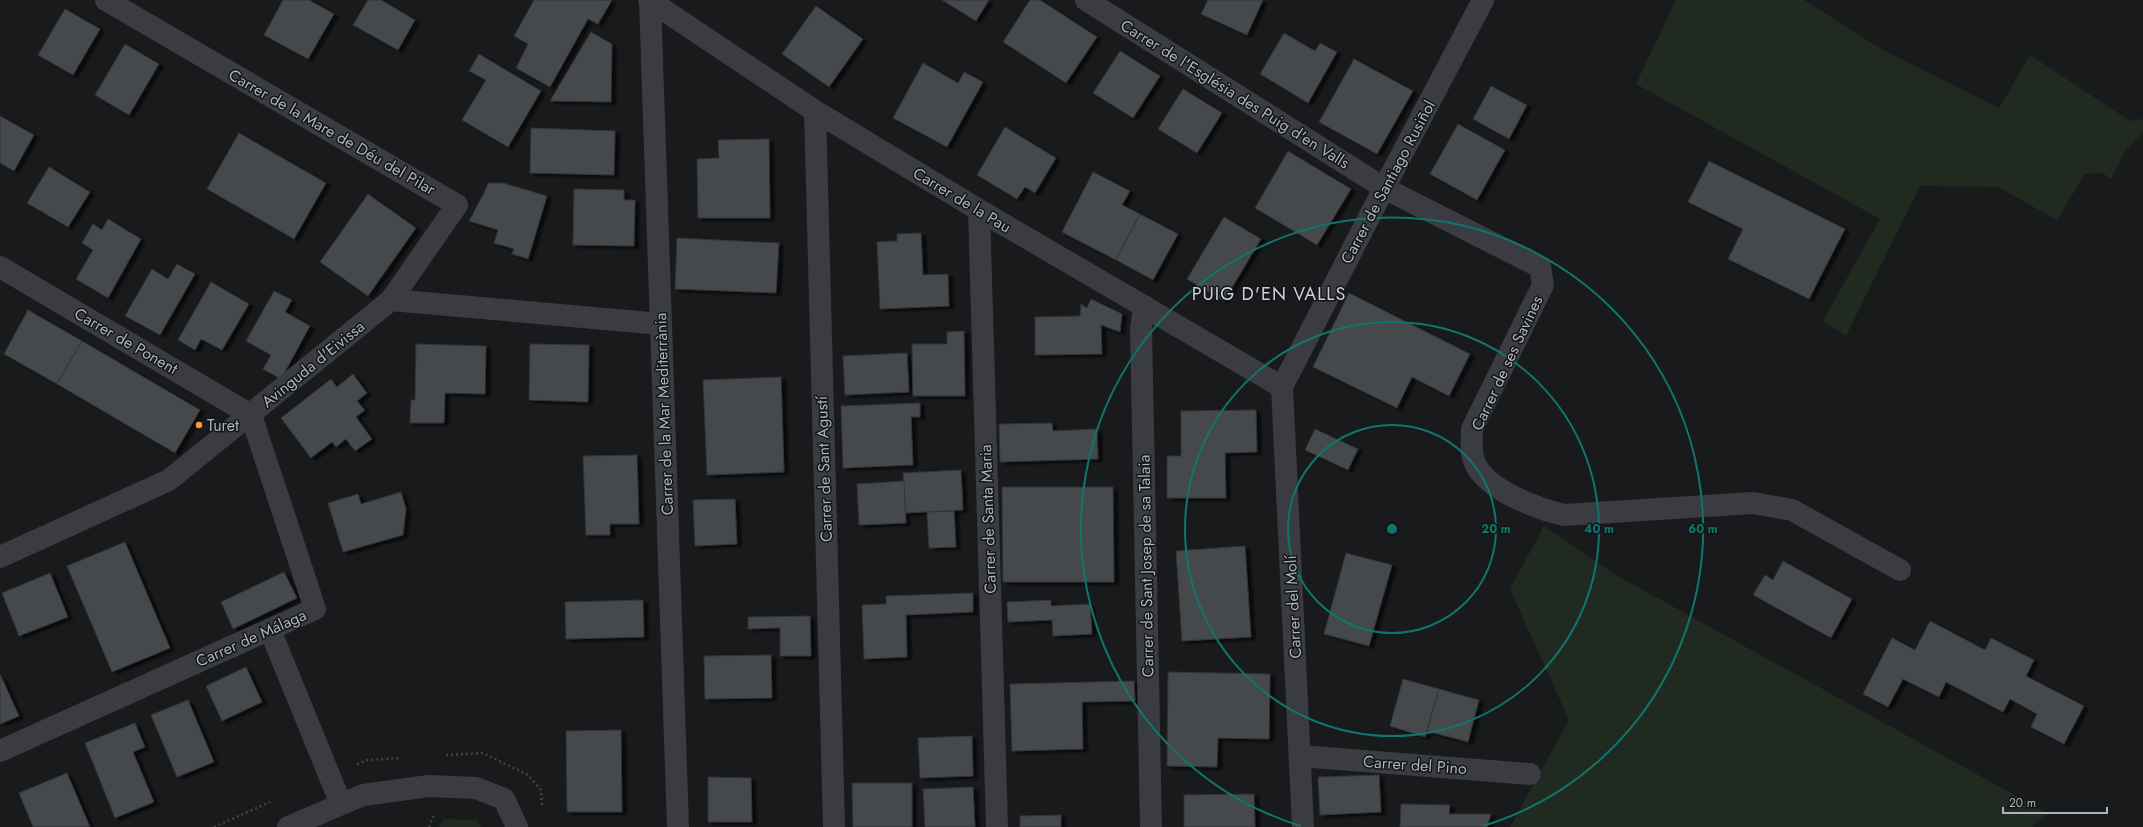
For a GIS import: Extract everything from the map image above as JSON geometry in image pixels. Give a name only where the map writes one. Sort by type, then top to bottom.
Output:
[{"type":"street","name":"Carrer de la Mare de Déu del Pilar","points":[[106,0],[457,205],[391,300]]},
{"type":"street","name":"Carrer de l'Església des Puig d'en Valls","points":[[1086,0],[1384,188]]},
{"type":"street","name":"Carrer de Santiago Rusiñol","points":[[1282,387],[1384,188],[1484,0]]},
{"type":"street","name":"Carrer de la Pau","points":[[650,1],[815,111],[979,210],[1282,387]]},
{"type":"street","name":"Carrer de la Mar Mediterrània","points":[[650,1],[678,827]]},
{"type":"street","name":"Carrer de Sant Agustí","points":[[815,111],[834,827]]},
{"type":"street","name":"Carrer de ses Savines","points":[[1384,188],[1540,267],[1543,285],[1472,429],[1472,447],[1475,463],[1486,480],[1539,509],[1564,515],[1753,503],[1792,510],[1900,570]]},
{"type":"street","name":"Carrer de Santa Maria","points":[[979,210],[997,827]]},
{"type":"street","name":"Carrer de Ponent","points":[[0,267],[251,415]]},
{"type":"street","points":[[391,300],[661,324]]},
{"type":"street","name":"Avinguda d'Eivissa","points":[[0,557],[169,480],[391,300]]},
{"type":"street","name":"Carrer de Sant Josep de sa Talaia","points":[[1144,306],[1141,329],[1151,827]]},
{"type":"street","name":"Carrer del Molí","points":[[1282,387],[1303,827]]},
{"type":"street","name":"Carrer de Málaga","points":[[0,751],[315,609],[251,415]]},
{"type":"street","points":[[270,630],[341,804]]},
{"type":"street","name":"Carrer del Pino","points":[[1300,756],[1530,774]]},
{"type":"street","points":[[288,827],[363,795],[429,786],[476,788],[504,800],[517,827]]},
{"type":"shaded area","points":[[1676,0],[1804,0],[1883,50],[1999,108],[2030,55],[2130,121],[2143,119],[2143,132],[2126,150],[2111,179],[2103,173],[2085,174],[2057,220],[1998,187],[1920,186],[1846,336],[1823,321],[1880,219],[1636,84]]},
{"type":"shaded area","points":[[1544,526],[1614,574],[2047,813],[2032,827],[1510,827],[1569,720],[1510,589]]},
{"type":"shaded area","points":[[444,819],[477,820],[481,827],[439,827]]},
{"type":"building","points":[[283,0],[309,0],[334,14],[308,59],[264,35]]},
{"type":"building","points":[[368,0],[381,0],[415,20],[398,50],[353,25]]},
{"type":"building","points":[[534,0],[612,0],[598,24],[588,19],[550,87],[516,68],[528,44],[514,36]]},
{"type":"building","points":[[942,0],[989,0],[976,21]]},
{"type":"building","points":[[1030,0],[1040,0],[1097,37],[1066,83],[1003,42]]},
{"type":"building","points":[[1208,0],[1263,0],[1247,35],[1201,14]]},
{"type":"building","points":[[816,6],[863,39],[829,87],[782,54]]},
{"type":"building","points":[[65,9],[100,29],[73,75],[38,55]]},
{"type":"building","points":[[591,32],[612,44],[611,102],[550,101]]},
{"type":"building","points":[[1284,33],[1315,51],[1320,43],[1337,52],[1308,103],[1260,74]]},
{"type":"building","points":[[125,44],[159,64],[129,115],[95,95]]},
{"type":"building","points":[[1120,51],[1160,76],[1133,118],[1093,93]]},
{"type":"building","points":[[479,54],[541,91],[508,147],[462,120],[486,80],[469,71]]},
{"type":"building","points":[[1354,59],[1413,91],[1377,154],[1319,122]]},
{"type":"building","points":[[923,63],[958,83],[964,72],[983,82],[947,147],[893,118]]},
{"type":"building","points":[[1491,86],[1527,105],[1509,139],[1473,119]]},
{"type":"building","points":[[1183,89],[1222,113],[1197,153],[1158,129]]},
{"type":"building","points":[[0,116],[34,135],[14,171],[0,163]]},
{"type":"building","points":[[1458,124],[1505,150],[1477,200],[1430,174]]},
{"type":"building","points":[[1005,127],[1056,158],[1035,193],[1025,187],[1017,199],[977,175]]},
{"type":"building","points":[[531,128],[615,131],[614,175],[530,173]]},
{"type":"building","points":[[239,133],[326,183],[294,239],[207,189]]},
{"type":"building","points":[[769,139],[770,218],[698,218],[697,159],[719,158],[718,140]]},
{"type":"building","points":[[1288,151],[1351,189],[1317,245],[1255,208]]},
{"type":"building","points":[[1709,161],[1845,229],[1809,299],[1728,259],[1743,229],[1688,202]]},
{"type":"building","points":[[49,167],[90,192],[68,227],[27,203]]},
{"type":"building","points":[[1093,172],[1130,191],[1122,205],[1140,214],[1116,260],[1062,232]]},
{"type":"building","points":[[488,183],[503,183],[547,196],[528,259],[512,254],[514,249],[494,243],[498,230],[469,221]]},
{"type":"building","points":[[574,189],[624,190],[624,200],[635,200],[634,246],[573,245]]},
{"type":"building","points":[[368,194],[416,228],[368,296],[320,262]]},
{"type":"building","points":[[1140,214],[1178,234],[1153,280],[1116,260]]},
{"type":"building","points":[[1224,217],[1261,239],[1224,301],[1187,279]]},
{"type":"building","points":[[108,219],[141,239],[108,298],[76,279],[93,250],[82,243],[93,224],[102,230]]},
{"type":"building","points":[[921,233],[923,275],[948,274],[949,306],[880,309],[877,242],[897,241],[897,234]]},
{"type":"building","points":[[677,238],[779,243],[776,293],[675,289]]},
{"type":"building","points":[[177,264],[195,274],[160,335],[125,316],[152,269],[168,279]]},
{"type":"building","points":[[211,282],[249,304],[222,350],[201,339],[195,350],[178,340]]},
{"type":"building","points":[[274,291],[292,300],[285,312],[310,326],[281,379],[263,369],[271,355],[246,341]]},
{"type":"building","points":[[1349,293],[1470,354],[1449,396],[1412,377],[1397,408],[1313,367]]},
{"type":"building","points":[[1091,299],[1122,314],[1120,332],[1101,325],[1102,354],[1035,355],[1035,317],[1080,316],[1081,304],[1087,308]]},
{"type":"building","points":[[28,310],[82,341],[57,384],[4,354]]},
{"type":"building","points":[[964,331],[965,396],[913,396],[912,344],[947,344],[947,332]]},
{"type":"building","points":[[82,341],[200,410],[175,453],[57,384]]},
{"type":"building","points":[[416,344],[486,346],[485,394],[445,393],[444,423],[410,423],[411,400],[415,400]]},
{"type":"building","points":[[530,344],[589,345],[588,402],[529,400]]},
{"type":"building","points":[[907,353],[909,392],[845,395],[843,356]]},
{"type":"building","points":[[353,374],[367,393],[357,401],[365,410],[356,417],[372,439],[355,451],[346,439],[336,447],[332,442],[311,458],[281,418],[331,379],[337,387]]},
{"type":"building","points":[[781,377],[784,472],[707,475],[703,380]]},
{"type":"building","points":[[920,403],[920,417],[911,417],[913,465],[843,468],[841,406]]},
{"type":"building","points":[[1256,410],[1257,452],[1225,453],[1226,498],[1167,498],[1167,456],[1181,456],[1181,411]]},
{"type":"building","points":[[1052,423],[1053,431],[1097,429],[1098,459],[1000,462],[999,424]]},
{"type":"building","points":[[1315,429],[1358,449],[1348,470],[1305,450]]},
{"type":"building","points":[[637,455],[639,524],[610,524],[610,535],[586,535],[583,456]]},
{"type":"building","points":[[961,470],[963,510],[905,513],[903,473]]},
{"type":"building","points":[[904,481],[906,523],[859,525],[857,484]]},
{"type":"building","points":[[1002,487],[1113,487],[1114,582],[1003,582]]},
{"type":"building","points":[[401,492],[406,509],[403,535],[343,552],[328,503],[358,494],[361,504]]},
{"type":"building","points":[[735,499],[737,544],[695,546],[693,500]]},
{"type":"building","points":[[954,511],[956,547],[929,548],[927,512]]},
{"type":"building","points":[[125,542],[170,648],[112,672],[67,566]]},
{"type":"building","points":[[1245,546],[1251,637],[1182,641],[1176,551]]},
{"type":"building","points":[[1346,553],[1392,565],[1369,646],[1324,634]]},
{"type":"building","points":[[1783,561],[1852,599],[1831,638],[1753,595],[1765,575],[1773,580]]},
{"type":"building","points":[[284,572],[297,598],[233,629],[221,602]]},
{"type":"building","points":[[50,573],[68,617],[19,636],[2,593]]},
{"type":"building","points":[[973,593],[973,612],[906,615],[907,657],[864,659],[862,605],[886,604],[886,596]]},
{"type":"building","points":[[643,600],[644,637],[566,639],[565,602]]},
{"type":"building","points":[[1051,600],[1051,606],[1090,604],[1092,634],[1053,636],[1052,620],[1008,622],[1007,602]]},
{"type":"building","points":[[810,616],[811,656],[780,656],[780,628],[748,629],[748,617]]},
{"type":"building","points":[[1930,621],[1985,650],[1991,638],[2034,660],[2026,676],[2084,706],[2064,744],[2031,727],[2037,714],[2010,699],[2003,712],[1946,682],[1939,697],[1903,679],[1888,707],[1863,694],[1892,638],[1915,650]]},
{"type":"building","points":[[771,655],[772,698],[705,699],[704,656]]},
{"type":"building","points":[[246,667],[262,702],[222,721],[206,686]]},
{"type":"building","points":[[1168,672],[1270,674],[1269,739],[1218,738],[1217,767],[1167,766]]},
{"type":"building","points":[[0,674],[19,716],[0,724]]},
{"type":"building","points":[[1403,679],[1439,689],[1425,737],[1390,726]]},
{"type":"building","points":[[1134,681],[1135,701],[1082,702],[1083,749],[1012,751],[1010,684]]},
{"type":"building","points":[[1439,689],[1479,700],[1468,742],[1427,731]]},
{"type":"building","points":[[188,700],[214,762],[177,777],[151,715]]},
{"type":"building","points":[[135,723],[145,747],[133,752],[154,802],[115,818],[85,743]]},
{"type":"building","points":[[621,730],[622,812],[567,812],[566,731]]},
{"type":"building","points":[[972,736],[973,776],[920,778],[918,738]]},
{"type":"building","points":[[67,773],[90,827],[33,827],[19,793]]},
{"type":"building","points":[[1379,775],[1381,812],[1320,815],[1318,777]]},
{"type":"building","points":[[708,777],[751,778],[752,822],[708,822]]},
{"type":"building","points":[[852,783],[912,783],[912,827],[853,827]]},
{"type":"building","points":[[973,787],[975,827],[925,827],[923,789]]},
{"type":"building","points":[[1254,794],[1255,827],[1184,827],[1184,795]]},
{"type":"building","points":[[1401,804],[1450,805],[1449,814],[1491,814],[1487,827],[1400,827]]},
{"type":"building","points":[[1061,815],[1061,827],[1020,827],[1020,816]]},
{"type":"place","name":"Turet","points":[[199,425]]},
{"type":"district","name":"PUIG D'EN VALLS","points":[[1269,294]]}]
